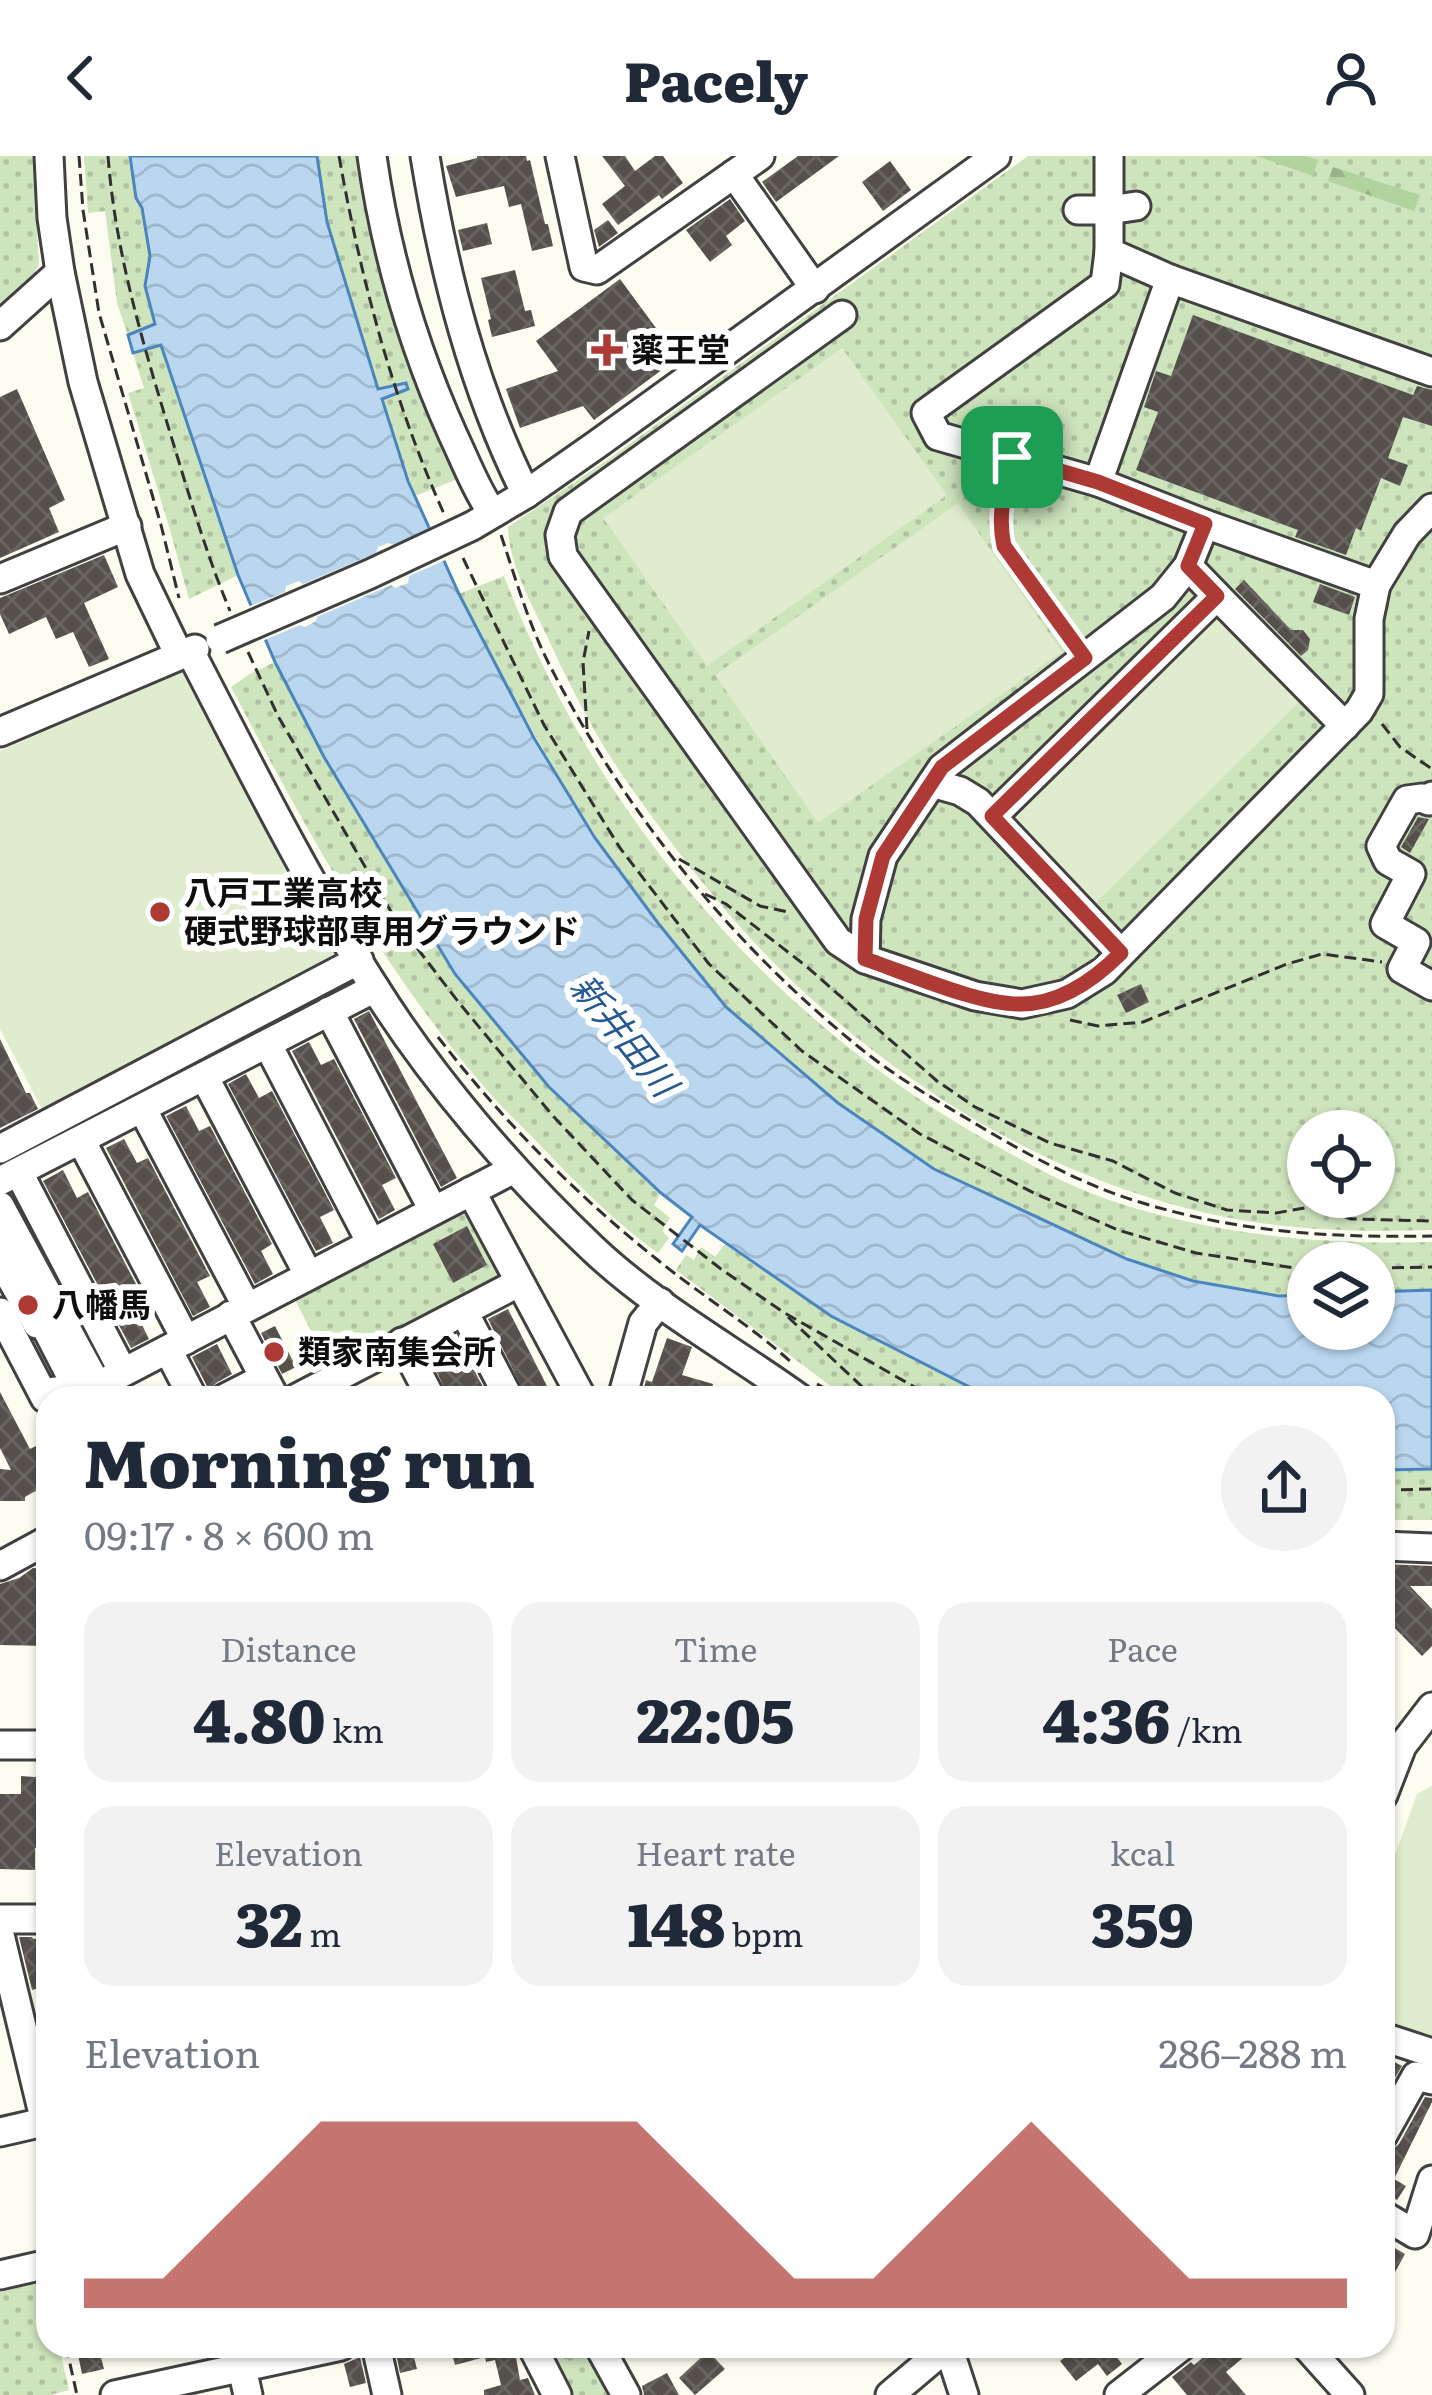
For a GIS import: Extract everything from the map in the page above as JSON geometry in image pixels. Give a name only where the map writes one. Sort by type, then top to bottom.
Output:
[{"type":"street","points":[[49,156],[60,272],[83,382],[140,574],[375,988],[424,1059],[514,1168],[595,1251],[660,1302],[806,1384]]},
{"type":"street","points":[[372,156],[397,282],[468,516]]},
{"type":"street","points":[[425,156],[469,354],[526,494]]},
{"type":"street","points":[[560,156],[584,267],[597,270],[760,156]]},
{"type":"street","points":[[0,732],[234,636],[370,574],[468,516],[526,494],[996,156]]},
{"type":"street","points":[[1109,156],[1123,208],[1105,284],[926,413],[938,436],[1098,482],[1376,585]]},
{"type":"street","points":[[734,174],[815,289]]},
{"type":"street","points":[[1078,210],[1123,208]]},
{"type":"street","points":[[1109,252],[1170,280],[1432,372]]},
{"type":"street","points":[[0,326],[60,272]]},
{"type":"street","points":[[1098,482],[1170,280]]},
{"type":"street","points":[[842,315],[568,512],[560,535],[563,556],[838,941],[865,959],[975,996],[1022,1004],[1067,994],[1104,970],[1345,726],[1369,694],[1369,619],[1376,585],[1407,533],[1432,508]]},
{"type":"street","points":[[865,959],[866,919],[883,856],[942,767],[1163,597],[1188,566],[1205,524]]},
{"type":"street","points":[[0,579],[127,526]]},
{"type":"street","points":[[1188,566],[1345,726]]},
{"type":"street","points":[[992,816],[1217,596]]},
{"type":"street","points":[[932,783],[960,790],[978,802],[1121,953]]},
{"type":"street","points":[[1432,796],[1429,801],[1407,800],[1382,846],[1388,861],[1412,874],[1385,924],[1416,942],[1402,969],[1432,986]]},
{"type":"street","points":[[0,1149],[358,960]]},
{"type":"street","points":[[123,1372],[9,1177],[375,988]]},
{"type":"street","points":[[329,1011],[434,1210]]},
{"type":"street","points":[[268,1045],[371,1243]]},
{"type":"street","points":[[206,1078],[308,1274]]},
{"type":"street","points":[[143,1110],[239,1311],[269,1386]]},
{"type":"street","points":[[81,1140],[177,1345],[189,1386]]},
{"type":"street","points":[[105,1386],[123,1372],[514,1168]]},
{"type":"street","points":[[471,1191],[575,1386]]},
{"type":"street","points":[[0,1205],[90,1386]]},
{"type":"street","points":[[0,1238],[16,1269],[9,1274],[14,1288],[88,1386]]},
{"type":"street","points":[[348,1386],[402,1342],[518,1283]]},
{"type":"street","points":[[626,1386],[644,1323],[660,1302]]},
{"type":"street","points":[[0,1312],[39,1386]]},
{"type":"street","points":[[464,1312],[503,1386]]},
{"type":"street","points":[[0,1326],[36,1395]]},
{"type":"street","points":[[402,1342],[425,1386]]},
{"type":"street","points":[[0,1566],[36,1546]]},
{"type":"street","points":[[1395,1546],[1432,1548]]},
{"type":"street","points":[[1395,1743],[1432,1707]]},
{"type":"street","points":[[0,1745],[36,1745]]},
{"type":"street","points":[[1395,1746],[1432,1746]]},
{"type":"street","points":[[0,1919],[36,1919]]},
{"type":"street","points":[[0,1935],[36,2081]]},
{"type":"street","points":[[1395,2041],[1432,2054]]},
{"type":"street","points":[[1395,2113],[1416,2076],[1432,2080]]},
{"type":"street","points":[[0,2132],[36,2123]]},
{"type":"street","points":[[1395,2222],[1415,2234],[1432,2180]]},
{"type":"street","points":[[0,2275],[36,2267]]},
{"type":"street","points":[[115,2395],[289,2358]]},
{"type":"street","points":[[379,2358],[387,2395]]},
{"type":"street","points":[[538,2358],[557,2395]]},
{"type":"street","points":[[600,2358],[626,2395]]},
{"type":"street","points":[[890,2395],[934,2358]]},
{"type":"street","points":[[952,2358],[964,2395]]},
{"type":"street","points":[[1119,2395],[1153,2385],[1173,2358]]},
{"type":"street","points":[[1317,2358],[1350,2395]]},
{"type":"path","points":[[79,156],[99,313],[181,606]]},
{"type":"path","points":[[108,156],[111,198],[131,301],[234,636],[397,922],[553,1116],[632,1201],[783,1312],[916,1386]]},
{"type":"path","points":[[339,156],[350,220],[397,398],[420,462],[468,516]]},
{"type":"path","points":[[1012,457],[1001,507],[1004,546],[1085,658]]},
{"type":"path","points":[[464,559],[544,725],[620,848],[709,964],[802,1051],[920,1134],[1034,1193],[1118,1230],[1196,1253],[1287,1267]]},
{"type":"path","points":[[586,731],[583,662],[594,600]]},
{"type":"path","points":[[1369,694],[1381,723],[1400,747],[1432,769]]},
{"type":"path","points":[[672,855],[760,907],[790,912],[814,908]]},
{"type":"path","points":[[704,893],[727,904],[806,967],[937,1082],[1050,1143],[1113,1161],[1175,1193],[1227,1210],[1276,1214],[1310,1208],[1352,1219],[1432,1222]]},
{"type":"path","points":[[1060,1017],[1098,1026],[1143,1022],[1322,954],[1402,969]]},
{"type":"path","points":[[430,1026],[496,1107],[559,1172],[621,1230],[806,1384]]},
{"type":"path","points":[[1395,1268],[1432,1267]]},
{"type":"path","points":[[783,1312],[860,1386]]},
{"type":"path","points":[[1395,1490],[1432,1489]]},
{"type":"path","points":[[69,2358],[77,2395]]},
{"type":"green space","points":[[0,156],[33,156],[39,264],[33,277],[0,309]]},
{"type":"green space","points":[[84,156],[130,156],[150,256],[145,286],[155,325],[128,335],[117,303],[105,211],[88,213]]},
{"type":"green space","points":[[317,156],[366,156],[465,476],[415,496],[382,398],[408,390],[406,383],[378,390],[327,222]]},
{"type":"green space","points":[[1028,156],[1432,156],[1432,1230],[1265,1224],[1178,1206],[1056,1162],[941,1099],[888,1062],[789,978],[668,839],[619,770],[574,692],[526,593],[508,527]]},
{"type":"green space","points":[[1257,156],[1306,156],[1318,160],[1313,176]]},
{"type":"green space","points":[[1333,167],[1420,195],[1414,211],[1328,181]]},
{"type":"green space","points":[[161,344],[238,575],[189,599],[128,393],[144,388],[133,353]]},
{"type":"green space","points":[[842,348],[947,495],[707,666],[603,518]]},
{"type":"green space","points":[[958,503],[1062,652],[818,823],[715,675]]},
{"type":"green space","points":[[504,576],[541,662],[586,746],[638,825],[696,900],[831,1033],[906,1090],[1031,1165],[1109,1200],[1228,1229],[1349,1242],[1287,1242],[1287,1294],[1207,1283],[1110,1250],[960,1183],[849,1112],[730,1011],[646,910],[547,756],[459,594]]},
{"type":"green space","points":[[1213,611],[1301,700],[1093,906],[1005,818]]},
{"type":"green space","points":[[275,662],[324,757],[455,974],[549,1087],[661,1193],[654,1205],[670,1218],[662,1231],[669,1238],[658,1253],[598,1203],[493,1096],[448,1043],[379,946],[316,844],[231,687]]},
{"type":"green space","name":"八戸工業高校 硬式野球部専用グラウンド","points":[[185,671],[193,674],[343,950],[339,961],[44,1113],[0,1029],[0,751]]},
{"type":"green space","points":[[468,1198],[512,1280],[333,1374],[291,1292]]},
{"type":"green space","points":[[1395,1242],[1432,1242],[1432,1290],[1395,1291]]},
{"type":"green space","points":[[725,1244],[831,1316],[968,1386],[832,1386],[676,1270],[686,1255],[694,1260],[701,1247],[715,1257]]},
{"type":"green space","points":[[1432,1469],[1432,1520],[1395,1520],[1395,1470]]},
{"type":"green space","points":[[1432,1786],[1432,2044],[1395,2031],[1395,1855],[1417,1794]]},
{"type":"green space","points":[[36,2284],[36,2358],[62,2358],[69,2390],[50,2395],[0,2395],[0,2292]]},
{"type":"green space","points":[[548,2358],[587,2358],[607,2395],[567,2395]]},
{"type":"water","name":"新井田川","points":[[130,156],[317,156],[327,222],[378,389],[406,383],[408,389],[382,399],[408,481],[459,594],[534,738],[595,838],[726,1007],[838,1103],[934,1169],[1127,1259],[1193,1281],[1287,1296],[1287,1350],[1395,1350],[1395,1291],[1432,1290],[1432,1469],[1395,1470],[1395,1386],[968,1386],[831,1316],[700,1225],[682,1251],[673,1244],[692,1217],[549,1087],[455,974],[324,757],[275,662],[238,575],[161,345],[133,353],[128,335],[155,324],[145,286],[150,256]]},
{"type":"pier","points":[[435,525],[450,558],[409,576],[408,583],[391,585],[317,617],[305,627],[260,642],[245,608],[285,592],[286,586],[303,584]]},
{"type":"building","points":[[477,156],[526,156],[530,160],[553,246],[532,251],[521,204],[509,207],[504,186],[456,197],[446,166]]},
{"type":"building","points":[[602,156],[625,156],[635,171],[655,156],[663,156],[683,183],[618,225],[602,204],[625,186]]},
{"type":"building","points":[[798,156],[839,156],[776,202],[762,182]]},
{"type":"building","points":[[890,161],[911,190],[883,211],[862,182]]},
{"type":"building","points":[[730,199],[745,221],[726,236],[732,245],[710,262],[686,230]]},
{"type":"building","points":[[608,220],[618,233],[599,247],[594,230]]},
{"type":"building","points":[[487,223],[492,244],[463,251],[458,230]]},
{"type":"building","points":[[515,270],[525,311],[531,310],[535,326],[492,337],[481,278]]},
{"type":"building","name":"薬王堂","points":[[620,279],[678,358],[594,420],[583,406],[520,428],[506,389],[558,371],[536,341]]},
{"type":"building","points":[[1193,315],[1413,395],[1417,386],[1432,390],[1432,426],[1403,417],[1388,458],[1408,465],[1400,486],[1381,478],[1361,531],[1356,528],[1346,555],[1295,537],[1298,530],[1136,470],[1158,412],[1144,407],[1156,371],[1171,376]]},
{"type":"building","points":[[17,389],[65,500],[49,508],[59,532],[0,558],[0,397]]},
{"type":"building","points":[[971,464],[998,472],[996,482],[969,478]]},
{"type":"building","points":[[104,555],[118,587],[84,603],[109,659],[89,667],[73,632],[56,639],[46,617],[9,634],[0,614],[0,598]]},
{"type":"building","points":[[1244,580],[1291,630],[1303,630],[1310,639],[1301,656],[1235,589]]},
{"type":"building","points":[[1320,584],[1355,597],[1349,615],[1313,602]]},
{"type":"building","points":[[1418,817],[1429,819],[1410,853],[1401,847]]},
{"type":"building","points":[[1141,984],[1149,1002],[1126,1013],[1117,995]]},
{"type":"building","points":[[369,1011],[457,1178],[441,1187],[354,1019]]},
{"type":"building","points":[[0,1039],[38,1109],[0,1128]]},
{"type":"building","points":[[309,1042],[321,1065],[334,1059],[396,1178],[382,1185],[395,1210],[379,1219],[292,1051]]},
{"type":"building","points":[[246,1074],[259,1098],[272,1091],[334,1210],[320,1217],[333,1243],[316,1251],[228,1084]]},
{"type":"building","points":[[186,1106],[199,1131],[210,1126],[272,1244],[261,1251],[273,1274],[255,1284],[166,1116]]},
{"type":"building","points":[[124,1139],[137,1163],[148,1158],[210,1276],[197,1282],[210,1307],[193,1316],[106,1148]]},
{"type":"building","points":[[63,1170],[77,1198],[88,1192],[148,1307],[136,1313],[149,1339],[131,1348],[43,1181]]},
{"type":"building","points":[[467,1226],[487,1265],[453,1283],[433,1244]]},
{"type":"building","points":[[508,1309],[547,1386],[521,1386],[488,1319]]},
{"type":"building","name":"類家南集会所","points":[[275,1326],[296,1367],[282,1374],[261,1333]]},
{"type":"building","points":[[667,1338],[692,1347],[682,1375],[713,1384],[644,1386],[646,1380],[652,1382]]},
{"type":"building","points":[[447,1340],[457,1360],[466,1355],[483,1386],[443,1386],[427,1351]]},
{"type":"building","points":[[217,1344],[232,1374],[207,1386],[192,1357]]},
{"type":"building","points":[[0,1392],[30,1449],[36,1446],[36,1491],[25,1501],[0,1501],[0,1469],[11,1470],[0,1448]]},
{"type":"building","points":[[1395,1564],[1432,1566],[1432,1586],[1410,1586],[1432,1609],[1432,1646],[1422,1656],[1395,1628]]},
{"type":"building","points":[[36,1568],[36,1646],[0,1645],[0,1584]]},
{"type":"building","points":[[21,1776],[36,1777],[35,1870],[0,1869],[0,1794],[21,1794]]},
{"type":"building","points":[[19,1937],[36,1939],[36,1989],[32,1990]]},
{"type":"building","points":[[1425,2097],[1432,2098],[1395,2177],[1399,2144]]},
{"type":"building","points":[[1395,2180],[1406,2186],[1395,2199]]},
{"type":"building","points":[[1395,2248],[1405,2254],[1395,2272]]},
{"type":"building","points":[[79,2358],[101,2358],[104,2369],[82,2374]]},
{"type":"building","points":[[360,2358],[366,2383],[350,2387],[344,2364]]},
{"type":"building","points":[[397,2358],[414,2358],[417,2369],[400,2373]]},
{"type":"building","points":[[453,2358],[481,2358],[455,2365]]},
{"type":"building","points":[[485,2358],[516,2358],[520,2380],[528,2378],[535,2395],[484,2395],[484,2390],[501,2385],[495,2360],[486,2362]]},
{"type":"building","points":[[700,2358],[715,2358],[725,2369],[695,2395],[679,2378]]},
{"type":"building","points":[[1117,2358],[1122,2364],[1107,2376],[1098,2364],[1076,2381],[1060,2361]]},
{"type":"building","points":[[1202,2358],[1243,2358],[1226,2372],[1246,2395],[1187,2395],[1172,2377],[1191,2362],[1194,2365]]},
{"type":"building","points":[[667,2373],[679,2395],[644,2395],[642,2386]]},
{"type":"place","name":"薬王堂","points":[[607,350]]},
{"type":"place","name":"八戸工業高校 硬式野球部専用グラウンド","points":[[160,912]]},
{"type":"place","name":"八幡馬","points":[[28,1305]]},
{"type":"place","name":"類家南集会所","points":[[274,1352]]},
{"type":"route","points":[[1012,457],[1098,482],[1205,524],[1188,566],[1217,596],[992,816],[1121,953],[1067,994],[1022,1004],[975,996],[865,959],[866,919],[883,856],[942,767],[1085,658],[1004,546],[1001,507],[1012,457]]}]
